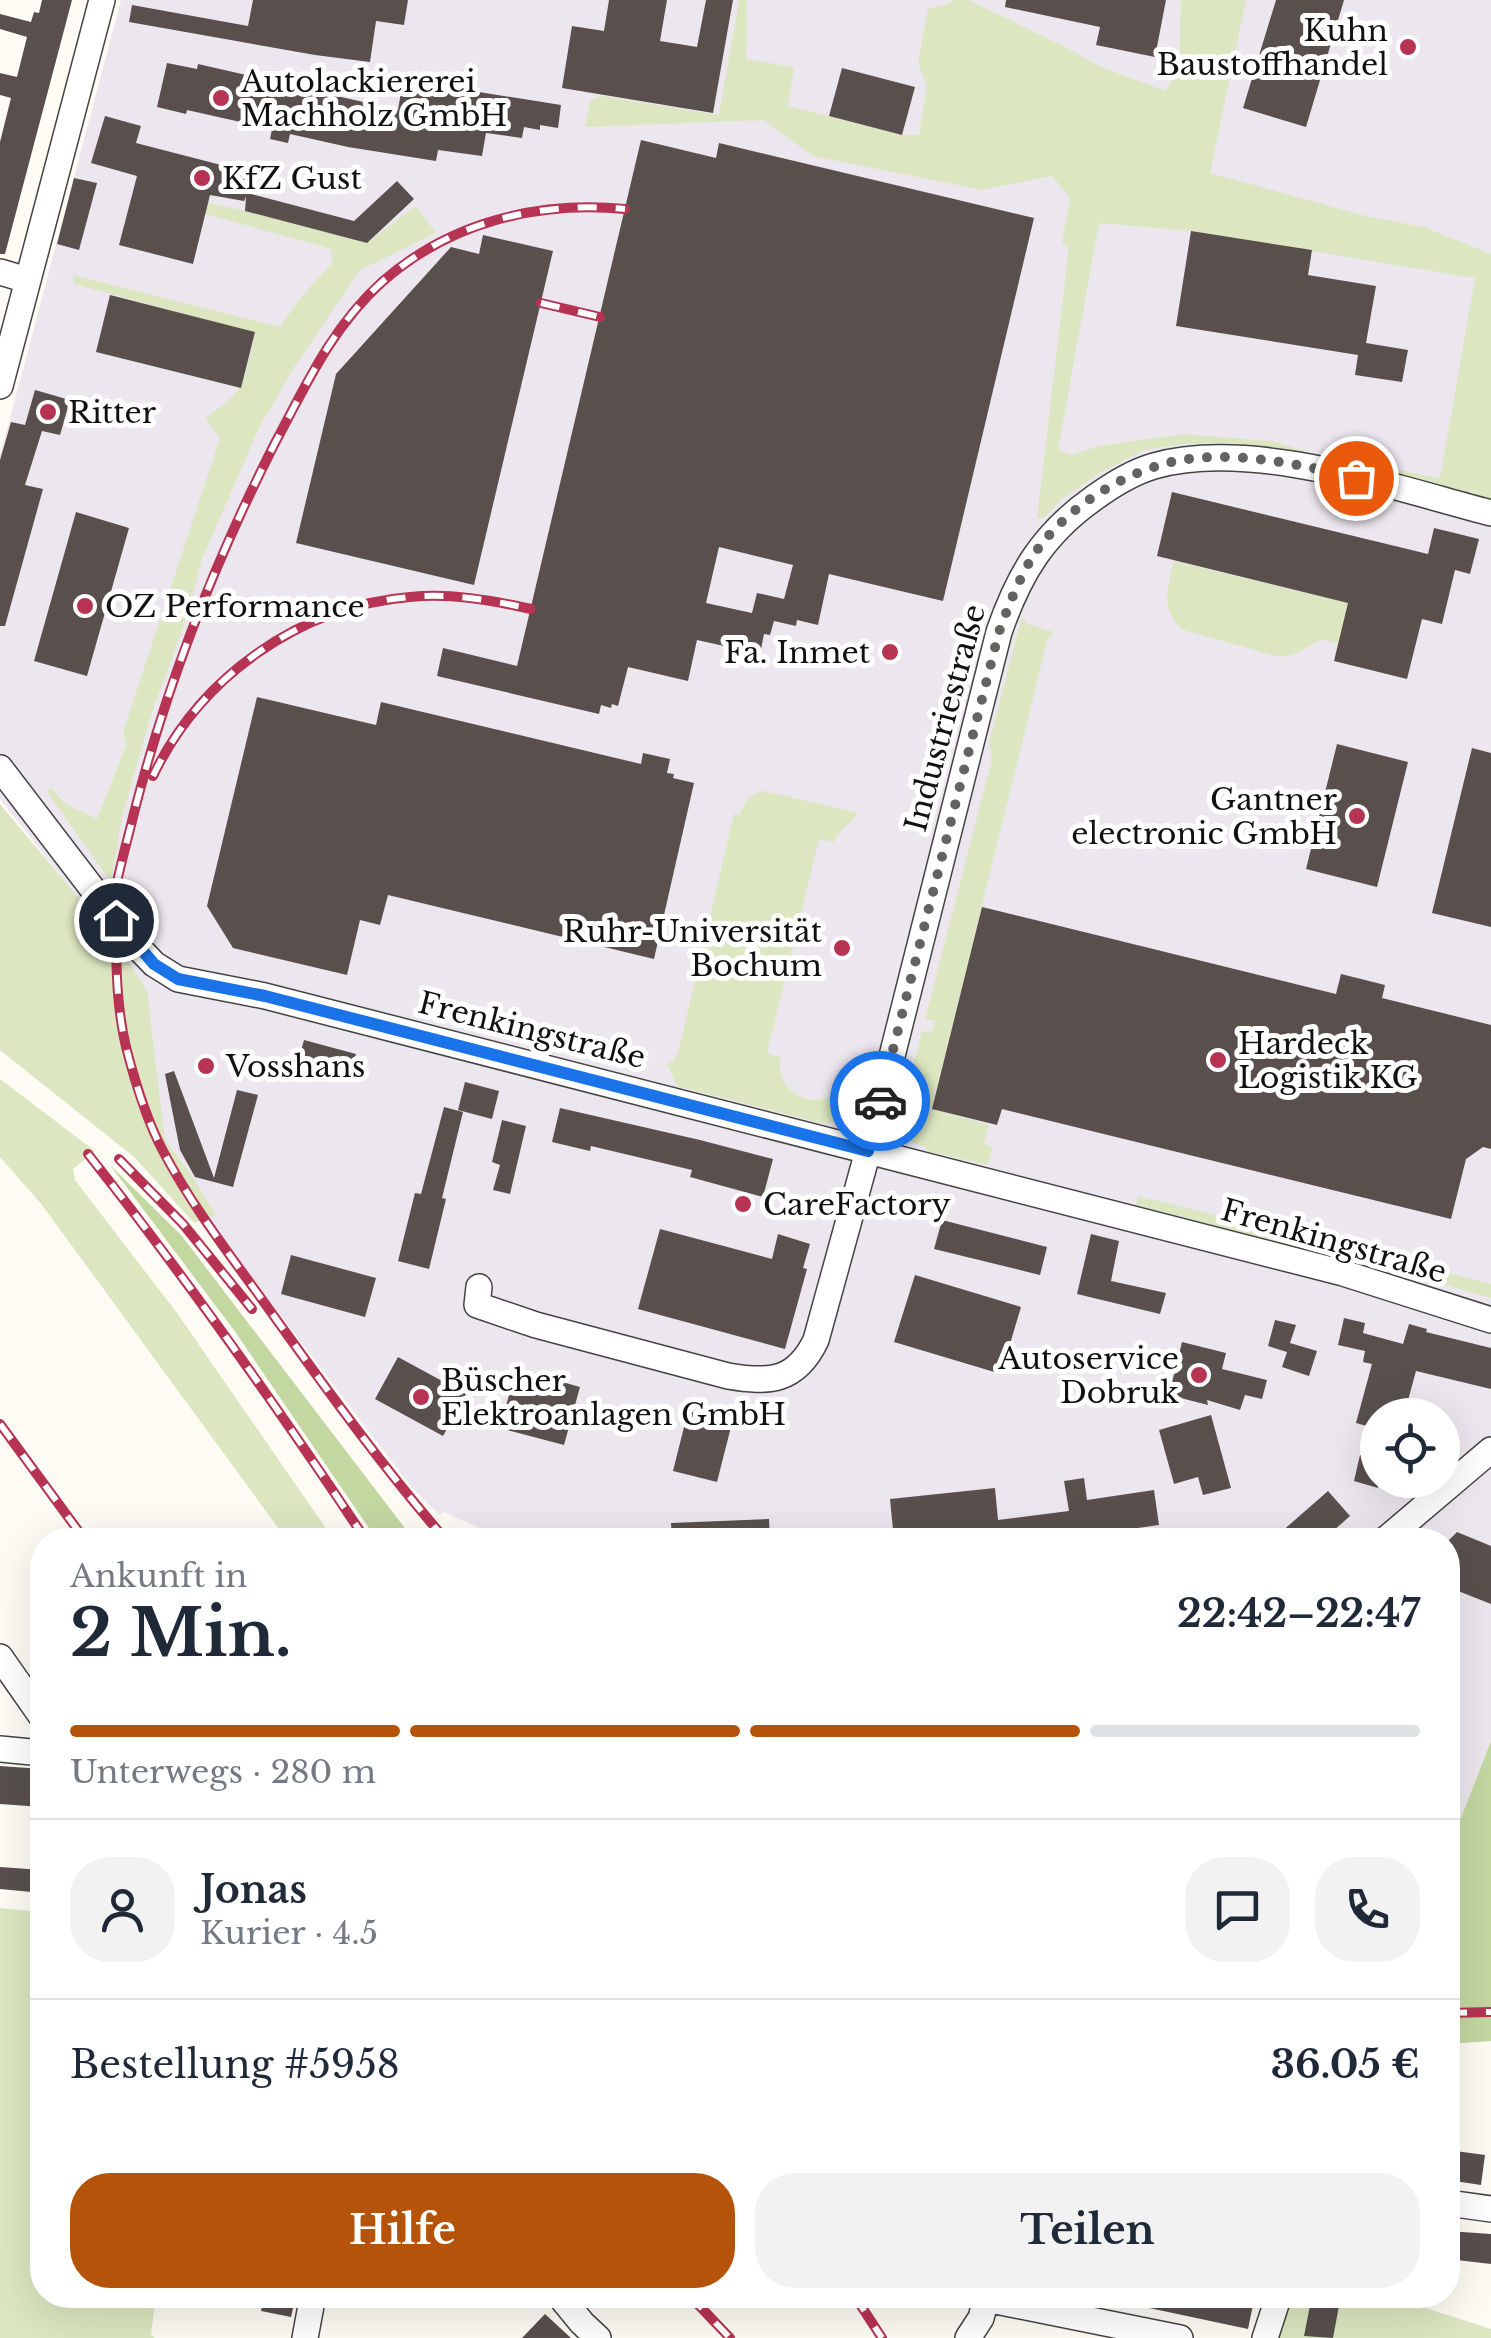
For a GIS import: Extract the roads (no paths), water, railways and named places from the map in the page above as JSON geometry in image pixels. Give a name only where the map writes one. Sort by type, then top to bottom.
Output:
[{"type":"street","points":[[0,386],[102,0]]},
{"type":"street","points":[[0,272],[27,280]]},
{"type":"street","name":"Industriestraße","points":[[868,1151],[999,632],[1032,558],[1057,527],[1114,484],[1152,466],[1210,458],[1328,471],[1491,513]]},
{"type":"street","name":"Frenkingstraße","points":[[0,768],[134,944],[154,964],[178,979],[280,1000],[1356,1276],[1491,1320]]},
{"type":"street","points":[[479,1287],[477,1305],[536,1325],[728,1376],[756,1380],[784,1376],[800,1366],[816,1340],[868,1151]]},
{"type":"street","points":[[1400,1528],[1491,1450]]},
{"type":"street","points":[[0,1657],[30,1700]]},
{"type":"street","points":[[0,1749],[30,1752]]},
{"type":"street","points":[[1460,2204],[1491,2208]]},
{"type":"street","points":[[305,2338],[311,2308]]},
{"type":"street","points":[[569,2308],[598,2338]]},
{"type":"street","points":[[968,2338],[984,2308]]},
{"type":"street","points":[[1039,2308],[1180,2338]]},
{"type":"street","points":[[1266,2338],[1275,2308]]},
{"type":"railway","points":[[436,1528],[317,1375],[202,1216],[163,1151],[142,1100],[123,1033],[117,974],[116,887],[161,717],[212,579],[275,443],[321,358],[349,318],[364,299],[408,261],[466,230],[527,213],[592,207],[625,209]]},
{"type":"railway","points":[[541,303],[600,317]]},
{"type":"railway","points":[[153,776],[173,740],[226,678],[293,631],[369,603],[410,597],[471,598],[531,609]]},
{"type":"railway","points":[[88,1154],[231,1344],[358,1528]]},
{"type":"railway","points":[[119,1159],[183,1224],[252,1309]]},
{"type":"railway","points":[[0,1424],[76,1528]]},
{"type":"railway","points":[[1460,2013],[1491,2012]]},
{"type":"railway","points":[[701,2308],[730,2338]]},
{"type":"railway","points":[[862,2308],[882,2338]]},
{"type":"place","name":"Kuhn Baustoffhandel","points":[[1408,47]]},
{"type":"place","name":"Autolackiererei Machholz GmbH","points":[[221,98]]},
{"type":"place","name":"KfZ Gust","points":[[202,178]]},
{"type":"place","name":"Ritter","points":[[48,412]]},
{"type":"place","name":"OZ Performance","points":[[85,606]]},
{"type":"place","name":"Fa. Inmet","points":[[890,652]]},
{"type":"place","name":"Gantner electronic GmbH","points":[[1357,816]]},
{"type":"place","name":"Ruhr-Universität Bochum","points":[[842,948]]},
{"type":"place","name":"Hardeck Logistik KG","points":[[1218,1060]]},
{"type":"place","name":"Vosshans","points":[[206,1066]]},
{"type":"place","name":"CareFactory","points":[[743,1204]]},
{"type":"place","name":"Autoservice Dobruk","points":[[1199,1375]]},
{"type":"place","name":"Büscher Elektroanlagen GmbH","points":[[421,1397]]}]
